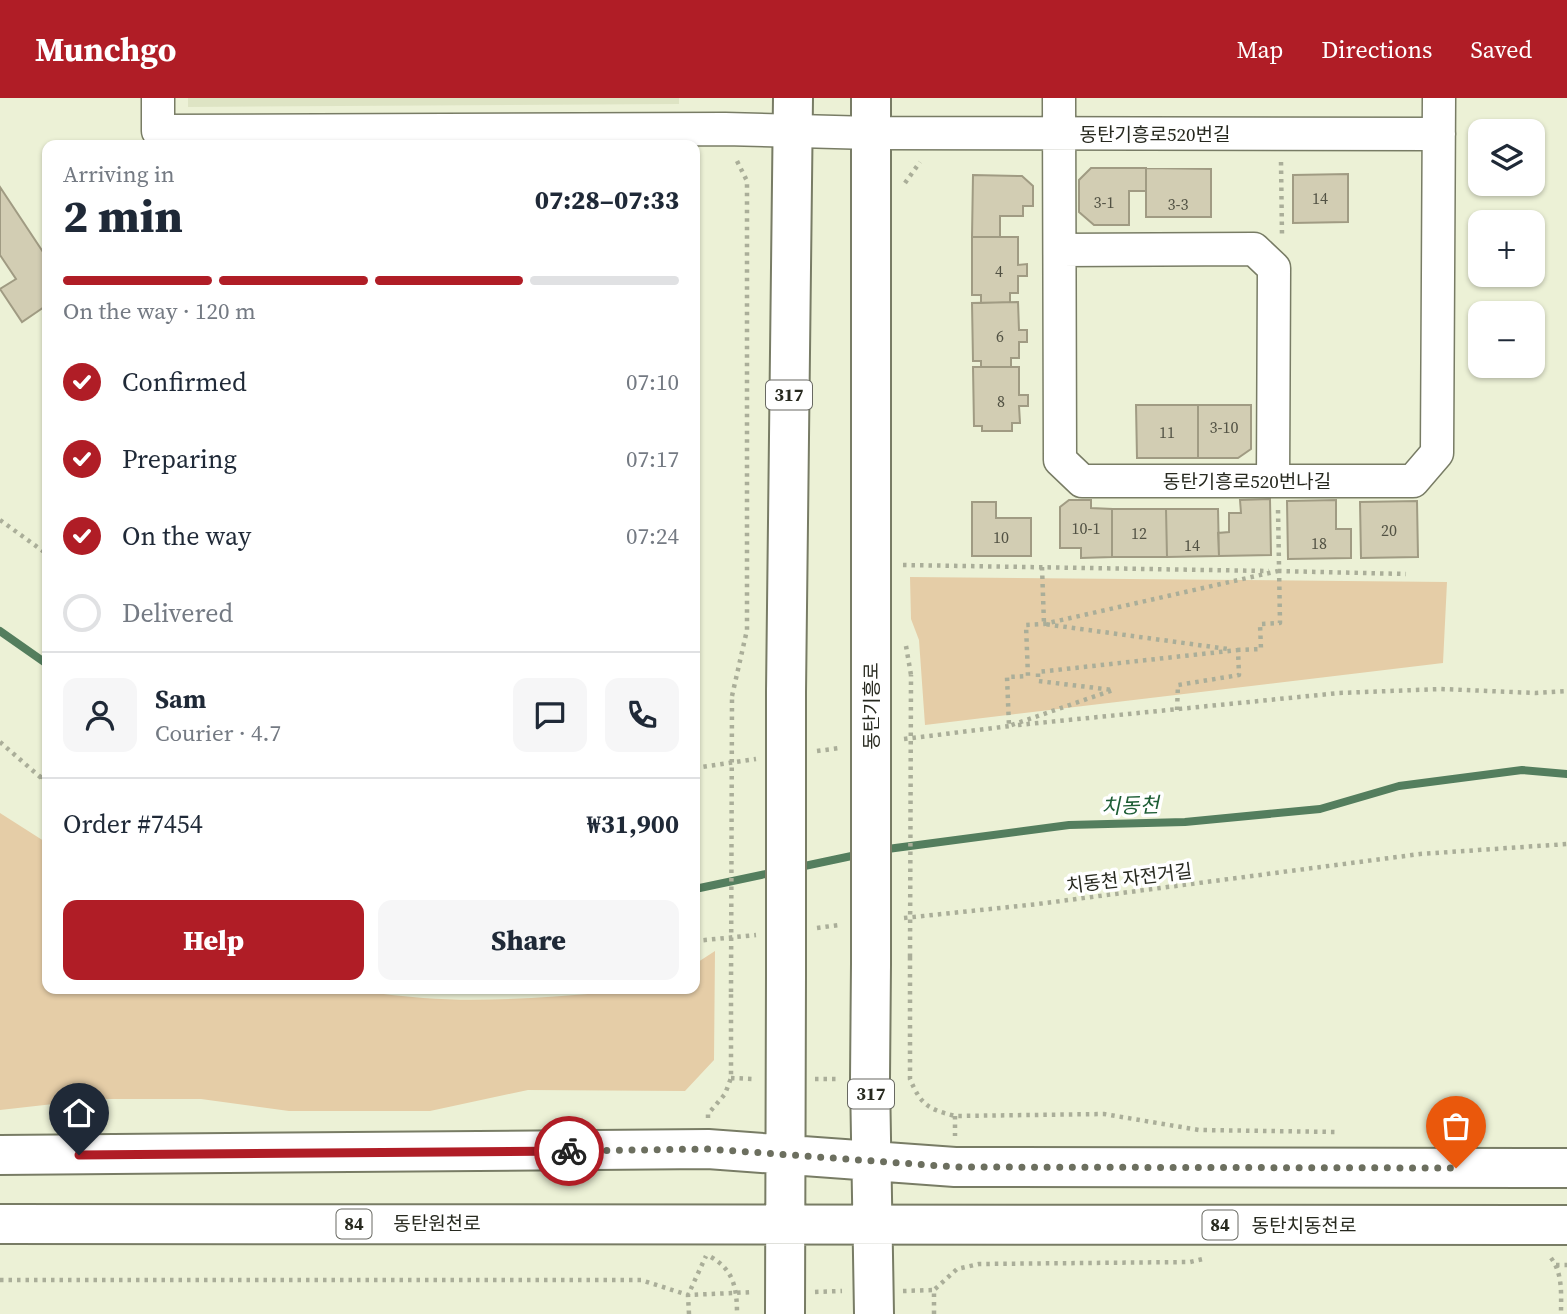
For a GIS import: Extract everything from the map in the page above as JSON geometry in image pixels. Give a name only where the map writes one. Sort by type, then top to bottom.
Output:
[{"type":"main road","name":"317","points":[[785,1303],[786,692],[793,115]]},
{"type":"main road","name":"동탄기흥로","points":[[871,116],[870,1079],[874,1303]]},
{"type":"main road","points":[[0,1155],[708,1149],[956,1167],[1567,1168]]},
{"type":"main road","name":"동탄원천로","points":[[0,1224],[873,1225]]},
{"type":"main road","name":"동탄치동천로","points":[[873,1225],[1567,1225]]},
{"type":"street","name":"동탄기흥로520번길","points":[[158,98],[159,131],[726,129],[793,115],[871,116],[1059,134],[1439,134]]},
{"type":"street","name":"동탄기흥로520번나길","points":[[1059,98],[1060,460],[1082,481],[1413,481],[1437,453],[1439,98]]},
{"type":"street","points":[[1060,250],[1254,249],[1274,268],[1273,481]]},
{"type":"path","points":[[1281,134],[1282,236]]},
{"type":"path","points":[[708,1114],[726,1094],[730,1079],[732,696],[747,630],[747,181],[736,159],[726,155]]},
{"type":"path","points":[[1009,726],[1113,690],[1038,681],[1038,672],[1261,649],[1260,624],[1280,623],[1278,496],[1273,481]]},
{"type":"path","points":[[0,520],[42,550]]},
{"type":"path","points":[[899,565],[1406,573]]},
{"type":"path","points":[[1042,567],[1044,624]]},
{"type":"path","points":[[1009,726],[1007,677],[1028,676],[1026,625],[1044,624],[1278,571]]},
{"type":"path","points":[[1044,624],[1238,650]]},
{"type":"path","points":[[1177,710],[1178,685],[1239,676],[1238,650]]},
{"type":"path","points":[[911,675],[910,1079],[918,1096],[932,1110],[955,1116],[1104,1114],[1199,1130],[1349,1132]]},
{"type":"path","points":[[900,740],[1009,726],[1339,693],[1441,688],[1536,693],[1567,691]]},
{"type":"path","points":[[0,741],[40,778],[42,775]]},
{"type":"path","points":[[805,753],[846,747]]},
{"type":"path","points":[[700,767],[765,758]]},
{"type":"path","name":"치동천 자전거길","points":[[901,919],[1038,904],[1420,854],[1567,844]]},
{"type":"path","points":[[805,929],[846,925]]},
{"type":"path","points":[[700,940],[763,934]]},
{"type":"path","points":[[689,1314],[688,1295],[707,1255],[720,1262],[732,1275],[737,1292],[737,1314]]},
{"type":"path","points":[[1556,1265],[1567,1265]]},
{"type":"path","points":[[0,1280],[641,1280],[688,1295],[737,1292],[785,1303],[874,1303],[934,1290],[957,1269]]},
{"type":"path","points":[[934,1290],[934,1314]]},
{"type":"shaded area","points":[[188,98],[679,98],[679,104],[188,107]]},
{"type":"shaded area","points":[[910,577],[1447,582],[1443,663],[925,725],[919,640],[911,619]]},
{"type":"shaded area","points":[[0,813],[42,840],[42,994],[384,994],[491,1000],[583,994],[700,994],[700,961],[715,951],[714,1060],[685,1091],[528,1090],[430,1111],[289,1111],[201,1099],[98,1099],[0,1110]]},
{"type":"building","points":[[1091,168],[1146,168],[1146,191],[1129,191],[1129,225],[1094,225],[1079,212],[1079,180]]},
{"type":"building","points":[[1146,168],[1211,169],[1211,217],[1146,217]]},
{"type":"building","points":[[1348,174],[1348,222],[1293,223],[1293,175]]},
{"type":"building","points":[[973,175],[1022,176],[1033,186],[1033,206],[1023,206],[1023,216],[1000,216],[1000,237],[972,237]]},
{"type":"building","points":[[0,187],[42,250],[42,308],[22,322],[0,289],[16,279],[0,255]]},
{"type":"building","points":[[972,237],[1018,237],[1018,265],[1027,264],[1027,276],[1018,276],[1018,293],[1010,293],[1010,302],[981,303],[981,295],[972,295]]},
{"type":"building","points":[[1018,302],[1019,330],[1027,330],[1027,342],[1019,342],[1019,358],[1011,358],[1011,367],[981,367],[981,361],[973,361],[972,303]]},
{"type":"building","points":[[973,367],[1019,367],[1019,395],[1028,395],[1028,406],[1019,406],[1020,423],[1012,423],[1012,431],[982,431],[982,426],[974,426]]},
{"type":"building","points":[[1136,405],[1198,405],[1198,458],[1137,458]]},
{"type":"building","points":[[1198,405],[1251,405],[1251,449],[1238,458],[1198,458]]},
{"type":"building","points":[[1270,499],[1271,555],[1219,556],[1218,533],[1229,532],[1229,513],[1241,513],[1240,500]]},
{"type":"building","points":[[1069,500],[1091,500],[1091,508],[1112,509],[1112,557],[1081,558],[1081,548],[1060,548],[1060,507]]},
{"type":"building","points":[[1336,500],[1336,529],[1351,529],[1351,558],[1288,559],[1287,501]]},
{"type":"building","points":[[1417,501],[1418,557],[1361,558],[1360,502]]},
{"type":"building","points":[[972,502],[996,502],[996,518],[1031,518],[1031,556],[972,556]]},
{"type":"building","points":[[1112,509],[1166,509],[1167,557],[1112,557]]},
{"type":"building","points":[[1166,509],[1218,509],[1219,556],[1167,557]]},
{"type":"waterway","name":"치동천","points":[[0,631],[42,660]]},
{"type":"waterway","name":"치동천","points":[[880,850],[1069,825],[1185,822],[1320,809],[1399,786],[1522,770],[1567,774]]},
{"type":"waterway","name":"치동천","points":[[795,868],[861,854]]},
{"type":"waterway","name":"치동천","points":[[700,888],[775,872]]},
{"type":"way so far","points":[[569,1151],[708,1149],[956,1167],[1456,1168]]},
{"type":"route","points":[[79,1155],[569,1151]]}]
